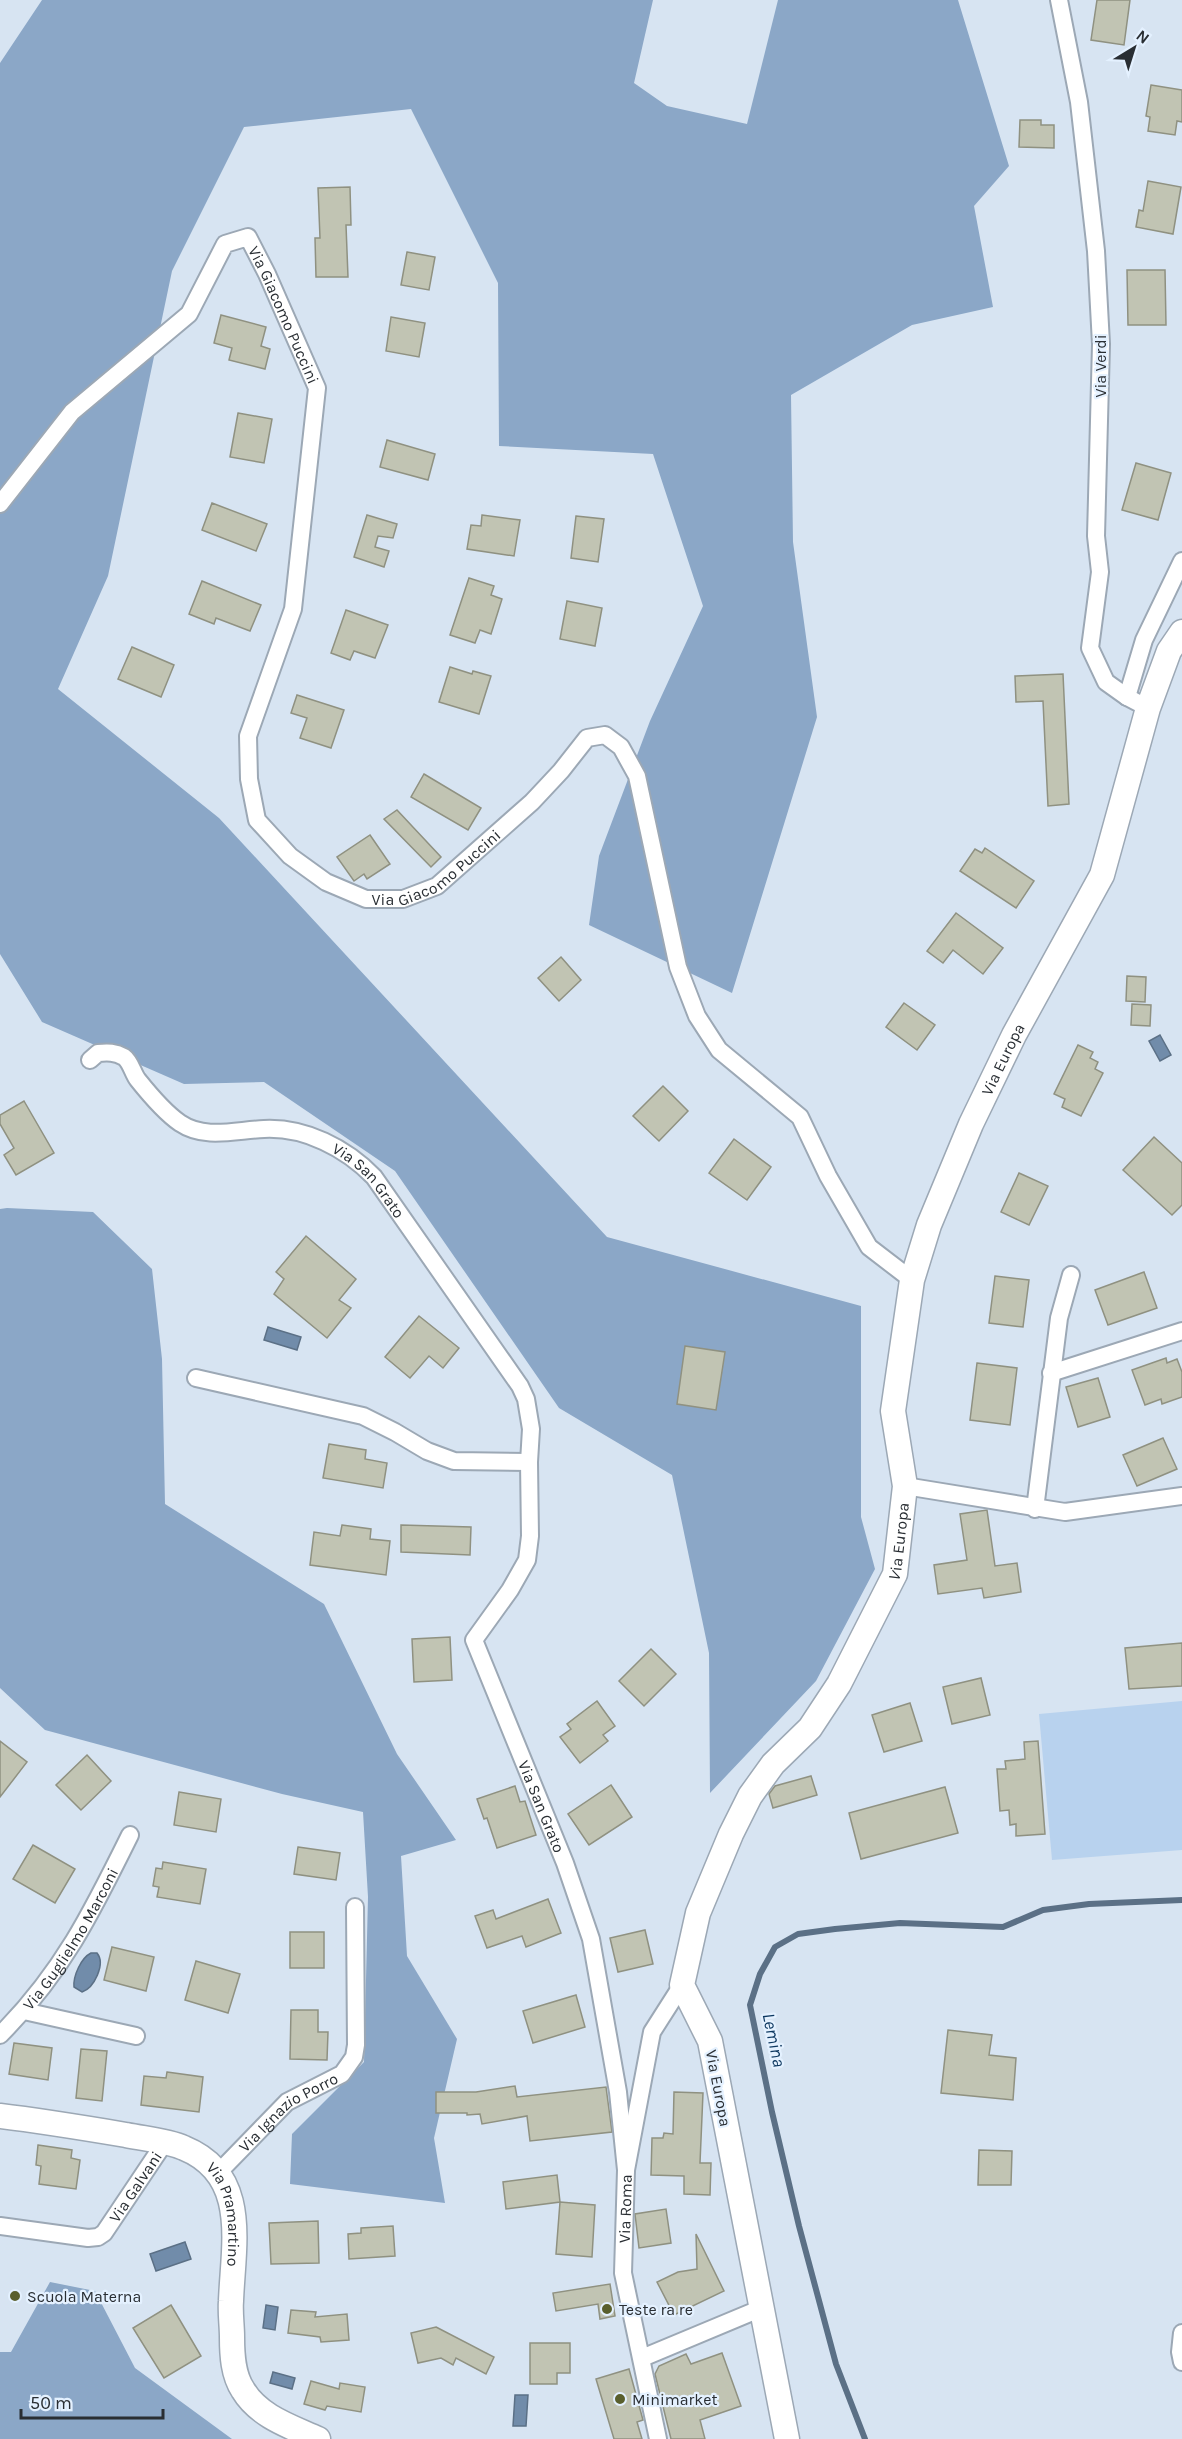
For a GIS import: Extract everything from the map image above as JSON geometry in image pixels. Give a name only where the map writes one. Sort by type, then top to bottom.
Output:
[{"type":"street","name":"Via Verdi","points":[[1059,0],[1079,102],[1096,251],[1101,344],[1096,536],[1100,572],[1090,648],[1106,682],[1138,702]]},
{"type":"street","name":"Via Giacomo Puccini","points":[[0,504],[72,412],[189,314],[225,244],[248,237],[267,274],[317,388],[293,609],[248,736],[249,779],[257,820],[290,856],[326,882],[366,899],[403,898],[437,885],[532,802],[587,738],[605,735],[621,747],[637,776],[678,967],[697,1016],[719,1050],[800,1117],[828,1176],[869,1247],[912,1280]]},
{"type":"street","points":[[1138,702],[1144,640],[1182,561]]},
{"type":"street","name":"Via Europa","points":[[787,2439],[710,2041],[681,1985],[698,1913],[745,1806],[773,1764],[810,1728],[839,1684],[895,1574],[905,1486],[893,1411],[912,1280],[929,1225],[971,1124],[1014,1035],[1102,875],[1138,702],[1182,632]]},
{"type":"street","name":"Via San Grato","points":[[90,1060],[98,1053],[112,1052],[126,1058],[138,1079],[163,1108],[180,1123],[201,1133],[266,1129],[304,1134],[329,1143],[366,1168],[520,1386],[526,1399],[531,1429],[530,1536],[527,1560],[510,1590],[474,1640],[565,1863],[591,1939],[618,2092],[626,2170]]},
{"type":"street","points":[[1035,1509],[1059,1318],[1071,1275]]},
{"type":"street","points":[[1051,1373],[1182,1331]]},
{"type":"street","points":[[196,1378],[363,1416],[395,1431],[427,1451],[454,1461],[529,1462]]},
{"type":"street","points":[[905,1486],[1035,1509],[1065,1512],[1182,1496]]},
{"type":"street","name":"Via Guglielmo Marconi","points":[[0,2035],[47,1984],[73,1946],[130,1835]]},
{"type":"street","name":"Via Ignazio Porro","points":[[218,2173],[287,2102],[342,2074],[354,2058],[356,2045],[355,1907]]},
{"type":"street","name":"Via Roma","points":[[654,2434],[642,2358],[623,2273],[626,2170],[652,2032],[681,1985]]},
{"type":"street","points":[[24,2011],[136,2036]]},
{"type":"street","name":"Via Pramartino","points":[[0,2116],[165,2142],[197,2155],[218,2173],[230,2196],[234,2212],[236,2242],[231,2301],[232,2358],[243,2390],[254,2404],[269,2416],[318,2439]]},
{"type":"street","name":"Via Galvani","points":[[0,2226],[88,2238],[98,2237],[104,2233],[165,2142]]},
{"type":"street","points":[[642,2358],[762,2308]]},
{"type":"street","points":[[1182,2333],[1180,2352],[1182,2362]]},
{"type":"shaded area","points":[[42,0],[653,0],[634,83],[667,106],[747,124],[778,0],[958,0],[1009,166],[974,206],[993,307],[912,325],[791,395],[793,542],[817,717],[732,993],[589,925],[599,856],[650,721],[703,606],[653,454],[499,446],[498,283],[411,109],[244,127],[172,271],[108,576],[58,689],[219,818],[607,1237],[861,1306],[861,1517],[875,1569],[816,1681],[710,1793],[709,1653],[672,1475],[559,1408],[395,1171],[264,1082],[184,1084],[42,1022],[0,954],[0,63]]},
{"type":"shaded area","points":[[1160,1035],[1171,1055],[1160,1061],[1149,1041]]},
{"type":"shaded area","points":[[0,1209],[93,1212],[152,1269],[162,1359],[165,1504],[324,1604],[397,1754],[456,1840],[401,1856],[407,1956],[457,2039],[434,2138],[445,2203],[290,2184],[292,2134],[364,2062],[368,1897],[363,1812],[282,1794],[45,1730],[0,1688]]},
{"type":"shaded area","points":[[268,1327],[301,1337],[297,1350],[264,1340]]},
{"type":"shaded area","points":[[1182,1701],[1182,1850],[1052,1860],[1039,1714]]},
{"type":"shaded area","points":[[91,1953],[97,1953],[99,1969],[91,1986],[82,1992],[74,1987],[75,1978],[81,1963]]},
{"type":"shaded area","points":[[185,2242],[191,2259],[156,2271],[150,2254]]},
{"type":"shaded area","points":[[50,2282],[95,2291],[135,2368],[232,2439],[0,2439],[0,2352],[11,2352]]},
{"type":"shaded area","points":[[266,2305],[278,2307],[275,2330],[263,2328]]},
{"type":"shaded area","points":[[273,2372],[295,2378],[292,2389],[270,2383]]},
{"type":"shaded area","points":[[515,2395],[528,2395],[526,2426],[513,2426]]},
{"type":"building","points":[[1097,0],[1130,0],[1124,45],[1091,40]]},
{"type":"building","points":[[1151,85],[1182,90],[1182,122],[1177,121],[1175,135],[1148,131],[1150,117],[1146,116]]},
{"type":"building","points":[[1020,120],[1041,120],[1041,125],[1054,125],[1054,148],[1019,147]]},
{"type":"building","points":[[1148,181],[1181,187],[1173,234],[1136,227],[1139,210],[1143,211]]},
{"type":"building","points":[[350,187],[351,225],[346,225],[348,277],[316,277],[315,238],[320,238],[318,188]]},
{"type":"building","points":[[407,252],[435,257],[429,290],[401,285]]},
{"type":"building","points":[[1127,270],[1165,270],[1166,325],[1128,325]]},
{"type":"building","points":[[221,315],[266,327],[261,346],[270,349],[265,369],[229,360],[232,348],[214,343]]},
{"type":"building","points":[[391,317],[425,323],[419,357],[386,351]]},
{"type":"building","points":[[238,413],[272,419],[264,463],[230,457]]},
{"type":"building","points":[[387,440],[435,454],[428,480],[380,467]]},
{"type":"building","points":[[1136,463],[1171,473],[1158,520],[1122,510]]},
{"type":"building","points":[[212,503],[267,524],[256,551],[202,530]]},
{"type":"building","points":[[367,515],[397,524],[393,538],[378,536],[375,547],[389,551],[384,567],[354,557]]},
{"type":"building","points":[[482,515],[520,520],[514,556],[467,549],[471,525],[481,526]]},
{"type":"building","points":[[576,516],[604,519],[598,562],[571,558]]},
{"type":"building","points":[[469,578],[494,586],[491,595],[502,599],[491,634],[480,630],[475,643],[450,635]]},
{"type":"building","points":[[202,581],[261,605],[250,631],[216,618],[214,624],[189,614]]},
{"type":"building","points":[[567,601],[602,608],[595,646],[560,639]]},
{"type":"building","points":[[346,610],[388,625],[375,658],[354,651],[350,660],[331,653]]},
{"type":"building","points":[[132,647],[174,665],[161,697],[118,679]]},
{"type":"building","points":[[450,667],[472,674],[473,671],[491,676],[479,714],[439,702]]},
{"type":"building","points":[[1063,674],[1069,804],[1048,806],[1043,701],[1016,702],[1015,676]]},
{"type":"building","points":[[297,695],[344,710],[331,748],[300,738],[307,718],[291,713]]},
{"type":"building","points":[[424,774],[481,808],[468,830],[411,797]]},
{"type":"building","points":[[397,810],[441,857],[431,867],[384,819]]},
{"type":"building","points":[[370,835],[390,864],[367,879],[364,874],[354,881],[337,857]]},
{"type":"building","points":[[985,848],[1034,881],[1016,908],[960,871],[975,849],[982,853]]},
{"type":"building","points":[[956,913],[1003,948],[983,974],[953,950],[943,963],[927,951]]},
{"type":"building","points":[[561,957],[581,980],[559,1001],[538,978]]},
{"type":"building","points":[[1127,976],[1146,977],[1145,1002],[1126,1001]]},
{"type":"building","points":[[904,1003],[935,1025],[917,1050],[886,1027]]},
{"type":"building","points":[[1132,1004],[1151,1005],[1150,1026],[1131,1025]]},
{"type":"building","points":[[1078,1045],[1093,1052],[1090,1058],[1098,1062],[1095,1069],[1103,1073],[1081,1116],[1062,1107],[1065,1099],[1054,1094]]},
{"type":"building","points":[[663,1086],[688,1111],[659,1141],[633,1116]]},
{"type":"building","points":[[24,1101],[54,1153],[16,1175],[4,1155],[14,1148],[0,1124],[0,1115]]},
{"type":"building","points":[[1154,1137],[1182,1163],[1182,1205],[1172,1215],[1123,1170]]},
{"type":"building","points":[[734,1139],[771,1167],[747,1200],[709,1173]]},
{"type":"building","points":[[1019,1173],[1048,1186],[1029,1225],[1001,1212]]},
{"type":"building","points":[[306,1236],[356,1279],[339,1300],[351,1308],[327,1338],[274,1294],[284,1279],[276,1272]]},
{"type":"building","points":[[1144,1272],[1157,1308],[1108,1325],[1095,1290]]},
{"type":"building","points":[[995,1276],[1029,1280],[1023,1327],[989,1323]]},
{"type":"building","points":[[419,1316],[459,1348],[443,1368],[429,1356],[410,1378],[385,1357]]},
{"type":"building","points":[[685,1346],[725,1352],[716,1410],[677,1404]]},
{"type":"building","points":[[1166,1358],[1167,1363],[1177,1359],[1182,1372],[1182,1397],[1162,1404],[1161,1399],[1145,1405],[1132,1370]]},
{"type":"building","points":[[977,1363],[1017,1368],[1010,1425],[970,1420]]},
{"type":"building","points":[[1098,1378],[1110,1417],[1078,1427],[1066,1387]]},
{"type":"building","points":[[1163,1438],[1177,1469],[1137,1486],[1123,1455]]},
{"type":"building","points":[[329,1444],[366,1450],[365,1459],[387,1463],[383,1488],[323,1478]]},
{"type":"building","points":[[987,1510],[995,1566],[1017,1563],[1021,1592],[984,1598],[982,1588],[938,1594],[934,1565],[967,1560],[960,1514]]},
{"type":"building","points":[[342,1525],[371,1529],[370,1539],[390,1541],[386,1575],[310,1565],[314,1532],[340,1536]]},
{"type":"building","points":[[401,1525],[471,1527],[470,1555],[401,1552]]},
{"type":"building","points":[[450,1637],[452,1680],[414,1682],[412,1639]]},
{"type":"building","points":[[1182,1643],[1182,1686],[1129,1689],[1125,1648]]},
{"type":"building","points":[[651,1649],[676,1674],[644,1706],[619,1681]]},
{"type":"building","points":[[981,1678],[990,1715],[952,1724],[943,1687]]},
{"type":"building","points":[[597,1701],[615,1726],[603,1735],[608,1741],[580,1763],[560,1737],[571,1729],[567,1724]]},
{"type":"building","points":[[910,1703],[922,1741],[884,1752],[872,1715]]},
{"type":"building","points":[[0,1741],[27,1762],[0,1797]]},
{"type":"building","points":[[1038,1741],[1045,1834],[1016,1836],[1016,1824],[1010,1825],[1009,1810],[1000,1811],[997,1769],[1006,1769],[1005,1761],[1025,1759],[1024,1742]]},
{"type":"building","points":[[87,1755],[111,1781],[81,1810],[56,1785]]},
{"type":"building","points":[[811,1776],[817,1795],[773,1808],[769,1794],[775,1786]]},
{"type":"building","points":[[611,1785],[632,1817],[589,1845],[568,1814]]},
{"type":"building","points":[[515,1786],[520,1802],[525,1801],[536,1835],[497,1848],[487,1818],[484,1819],[477,1799]]},
{"type":"building","points":[[945,1787],[958,1833],[861,1859],[849,1813]]},
{"type":"building","points":[[179,1792],[221,1799],[216,1832],[174,1825]]},
{"type":"building","points":[[33,1845],[75,1869],[55,1903],[13,1879]]},
{"type":"building","points":[[298,1847],[340,1853],[336,1880],[294,1874]]},
{"type":"building","points":[[163,1862],[206,1869],[200,1904],[157,1897],[159,1887],[153,1886],[156,1868],[162,1869]]},
{"type":"building","points":[[548,1899],[561,1933],[526,1947],[522,1936],[487,1948],[475,1916],[493,1910],[496,1919]]},
{"type":"building","points":[[645,1930],[653,1964],[618,1972],[610,1938]]},
{"type":"building","points":[[290,1932],[324,1932],[324,1968],[290,1968]]},
{"type":"building","points":[[112,1947],[154,1957],[146,1991],[104,1980]]},
{"type":"building","points":[[196,1961],[240,1974],[228,2013],[185,2000]]},
{"type":"building","points":[[576,1995],[585,2027],[533,2043],[523,2011]]},
{"type":"building","points":[[291,2010],[318,2010],[318,2032],[328,2032],[327,2060],[290,2059]]},
{"type":"building","points":[[948,2030],[992,2035],[989,2055],[1016,2058],[1013,2100],[941,2093]]},
{"type":"building","points":[[14,2043],[52,2048],[48,2080],[9,2074]]},
{"type":"building","points":[[81,2049],[107,2051],[102,2101],[76,2098]]},
{"type":"building","points":[[167,2072],[203,2077],[199,2112],[141,2105],[144,2076],[166,2078]]},
{"type":"building","points":[[515,2086],[517,2097],[606,2087],[612,2132],[530,2141],[527,2116],[482,2124],[480,2114],[436,2113],[436,2092],[476,2092]]},
{"type":"building","points":[[674,2092],[703,2093],[700,2163],[711,2163],[710,2195],[684,2194],[684,2176],[651,2175],[652,2138],[663,2138],[664,2133],[673,2134]]},
{"type":"building","points":[[38,2145],[72,2150],[71,2158],[80,2160],[76,2189],[39,2184],[41,2166],[36,2165]]},
{"type":"building","points":[[979,2150],[1012,2151],[1011,2185],[978,2185]]},
{"type":"building","points":[[557,2175],[560,2202],[506,2209],[503,2182]]},
{"type":"building","points":[[560,2202],[595,2205],[592,2257],[556,2254]]},
{"type":"building","points":[[666,2209],[671,2243],[639,2248],[635,2214]]},
{"type":"building","points":[[318,2221],[319,2263],[271,2264],[269,2223]]},
{"type":"building","points":[[393,2226],[395,2256],[349,2259],[348,2234],[361,2233],[361,2228]]},
{"type":"building","points":[[696,2234],[724,2291],[674,2315],[657,2282],[678,2272],[697,2269]]},
{"type":"building","points":[[610,2284],[615,2316],[600,2319],[598,2304],[556,2311],[553,2293]]},
{"type":"building","points":[[171,2305],[201,2356],[164,2378],[133,2328]]},
{"type":"building","points":[[291,2310],[316,2312],[315,2317],[347,2314],[349,2340],[321,2342],[320,2337],[288,2333]]},
{"type":"building","points":[[436,2327],[494,2357],[486,2374],[456,2358],[453,2365],[441,2358],[418,2363],[411,2333]]},
{"type":"building","points":[[530,2343],[570,2343],[570,2373],[557,2373],[557,2384],[530,2384]]},
{"type":"building","points":[[722,2353],[741,2406],[700,2420],[705,2439],[671,2439],[655,2374],[659,2366],[686,2354],[691,2364]]},
{"type":"building","name":"Minimarket","points":[[629,2369],[643,2420],[637,2422],[642,2439],[614,2439],[596,2379]]},
{"type":"building","points":[[311,2381],[339,2389],[340,2383],[365,2387],[361,2412],[327,2406],[325,2410],[304,2404]]},
{"type":"waterway","name":"Lemina","points":[[865,2439],[836,2364],[799,2226],[750,2005],[760,1974],[775,1947],[798,1934],[835,1929],[900,1923],[1003,1927],[1043,1910],[1089,1904],[1182,1900]]},
{"type":"place","name":"Scuola Materna","points":[[15,2296]]},
{"type":"place","name":"Teste ra re","points":[[607,2309]]},
{"type":"place","name":"Minimarket","points":[[620,2399]]}]
